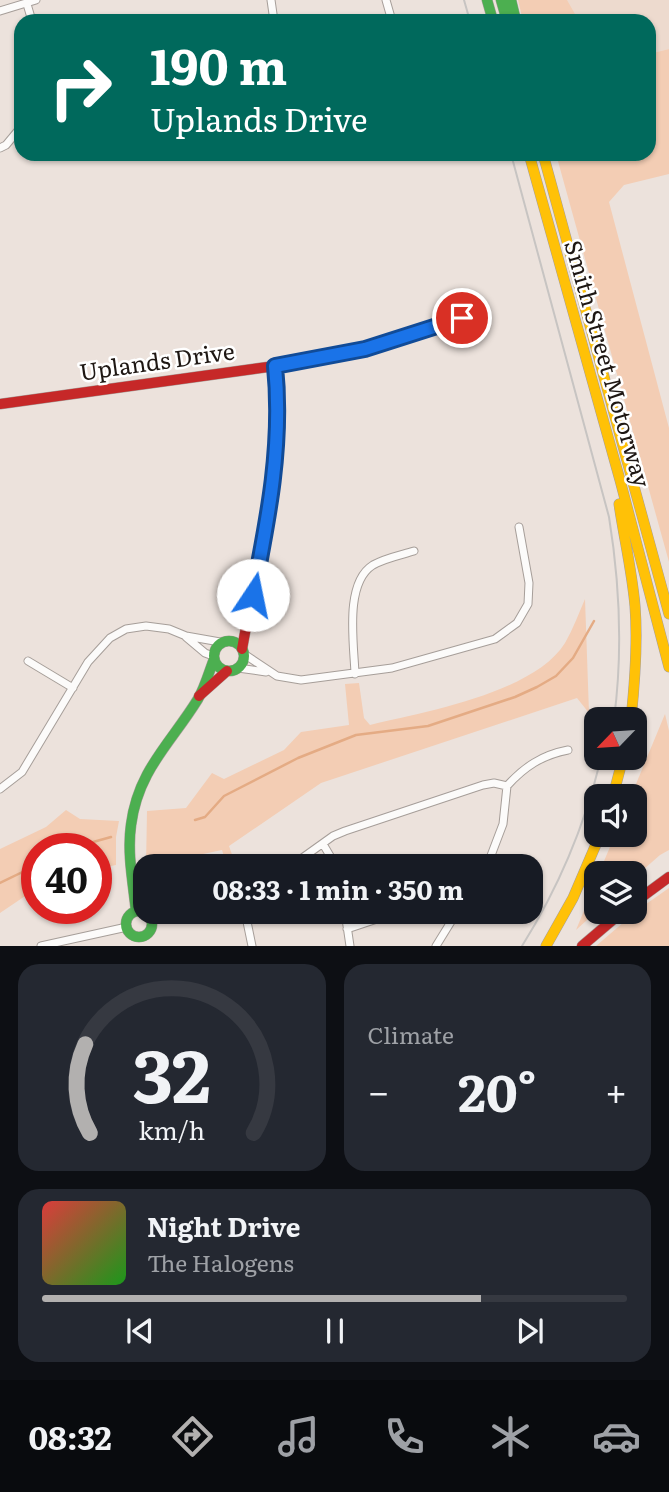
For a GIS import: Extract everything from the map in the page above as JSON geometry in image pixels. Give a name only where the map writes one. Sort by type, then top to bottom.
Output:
[{"type":"main road","name":"Smith Street Motorway","points":[[531,161],[669,667]]},
{"type":"main road","name":"Smith Street Motorway","points":[[545,161],[669,614]]},
{"type":"main road","points":[[133,878],[131,825],[138,795],[150,766],[199,697],[227,671],[238,668],[243,652],[247,614],[259,566],[276,463],[279,415],[275,366]]},
{"type":"main road","name":"Uplands Drive","points":[[0,404],[275,366]]},
{"type":"main road","points":[[620,480],[619,505],[636,620],[632,707]]},
{"type":"main road","points":[[199,697],[215,648],[225,641],[247,614]]},
{"type":"main road","points":[[225,641],[235,641],[243,652]]},
{"type":"main road","points":[[213,658],[218,667],[227,671]]},
{"type":"main road","points":[[546,946],[573,898],[595,847]]},
{"type":"main road","points":[[647,893],[669,877]]},
{"type":"main road","points":[[133,913],[129,916],[127,927],[142,941],[151,924]]},
{"type":"main road","points":[[582,946],[608,924]]},
{"type":"street","points":[[0,11],[36,0]]},
{"type":"street","points":[[27,4],[30,14]]},
{"type":"street","points":[[0,148],[14,135]]},
{"type":"street","name":"Uplands Drive","points":[[275,366],[393,341],[454,322],[478,309]]},
{"type":"street","points":[[238,668],[267,672],[294,681],[391,668],[487,642],[511,629],[523,613],[529,593],[519,527]]},
{"type":"street","points":[[355,674],[354,600],[358,583],[373,565],[414,551]]},
{"type":"street","points":[[0,789],[22,772],[95,652],[117,633],[146,626],[169,629],[186,636],[225,641]]},
{"type":"street","points":[[186,636],[213,658]]},
{"type":"street","points":[[243,652],[267,672]]},
{"type":"street","points":[[28,661],[73,688]]},
{"type":"street","points":[[492,854],[503,824],[507,786],[520,772],[537,761],[568,750]]},
{"type":"street","points":[[308,854],[345,831],[483,785],[494,783],[507,786]]},
{"type":"street","points":[[323,844],[329,854]]},
{"type":"street","points":[[247,924],[252,946]]},
{"type":"street","points":[[346,924],[350,946]]},
{"type":"street","points":[[347,929],[362,924]]},
{"type":"street","points":[[436,946],[450,924]]},
{"type":"street","points":[[41,946],[127,927]]},
{"type":"shaded area","points":[[518,0],[567,0],[575,14],[521,14]]},
{"type":"shaded area","points":[[554,0],[669,0],[669,49],[656,52],[656,14],[558,14]]},
{"type":"shaded area","points":[[669,49],[669,174],[624,185],[609,202],[669,428],[669,562],[558,161],[656,161],[656,52]]},
{"type":"shaded area","points":[[585,599],[589,707],[584,707],[577,698],[321,783],[229,846],[232,854],[223,854],[222,850],[203,854],[146,854],[147,811],[186,808],[212,773],[224,779],[284,750],[301,732],[349,725],[345,684],[359,683],[364,718],[370,725],[447,707],[476,698],[529,675],[550,660],[565,643]]},
{"type":"shaded area","points":[[665,714],[669,731],[669,850],[647,866],[647,861],[604,861],[610,847],[647,847],[647,784],[636,784],[642,770],[648,770],[648,755]]},
{"type":"shaded area","points":[[66,810],[80,819],[119,821],[116,865],[112,866],[112,833],[33,833],[46,827]]},
{"type":"shaded area","points":[[21,839],[21,899],[0,913],[0,849]]},
{"type":"shaded area","points":[[669,888],[669,946],[596,946],[622,924],[647,924],[647,903]]},
{"type":"shaded area","points":[[584,911],[584,923],[576,930]]},
{"type":"waterway","points":[[195,820],[205,817],[224,796],[298,758],[356,735],[428,726],[537,687],[556,676],[573,658],[594,621]]},
{"type":"waterway","points":[[0,883],[21,873]]},
{"type":"tram line","points":[[464,0],[468,14]]},
{"type":"tram line","points":[[513,161],[609,517],[619,618],[615,707]]},
{"type":"tram line","points":[[522,946],[548,901],[569,855],[598,770]]},
{"type":"traffic: fast","points":[[487,0],[491,14]]},
{"type":"traffic: fast","points":[[501,0],[505,14]]},
{"type":"traffic: fast","points":[[511,0],[514,14]]},
{"type":"traffic: fast","points":[[229,641],[240,645],[244,656],[240,667],[229,671],[218,667],[214,656],[218,645],[229,641]]},
{"type":"traffic: fast","points":[[133,885],[131,825],[141,788],[157,758],[198,699],[214,659]]},
{"type":"traffic: fast","points":[[139,911],[148,915],[152,924],[148,933],[139,937],[130,933],[126,924],[130,915],[139,911]]},
{"type":"traffic: slow","points":[[531,161],[669,667]]},
{"type":"traffic: slow","points":[[545,161],[669,614]]},
{"type":"traffic: slow","points":[[619,504],[636,620],[632,707]]},
{"type":"traffic: slow","points":[[616,784],[620,770]]},
{"type":"traffic: slow","points":[[546,946],[573,898],[595,847]]},
{"type":"traffic: jam","points":[[0,404],[275,366],[279,415],[275,470],[242,649]]},
{"type":"traffic: jam","points":[[199,696],[227,671]]},
{"type":"traffic: jam","points":[[647,893],[669,877]]},
{"type":"traffic: jam","points":[[582,946],[608,924]]},
{"type":"route","points":[[253,595],[275,470],[279,415],[275,366],[365,349],[462,318]]}]
